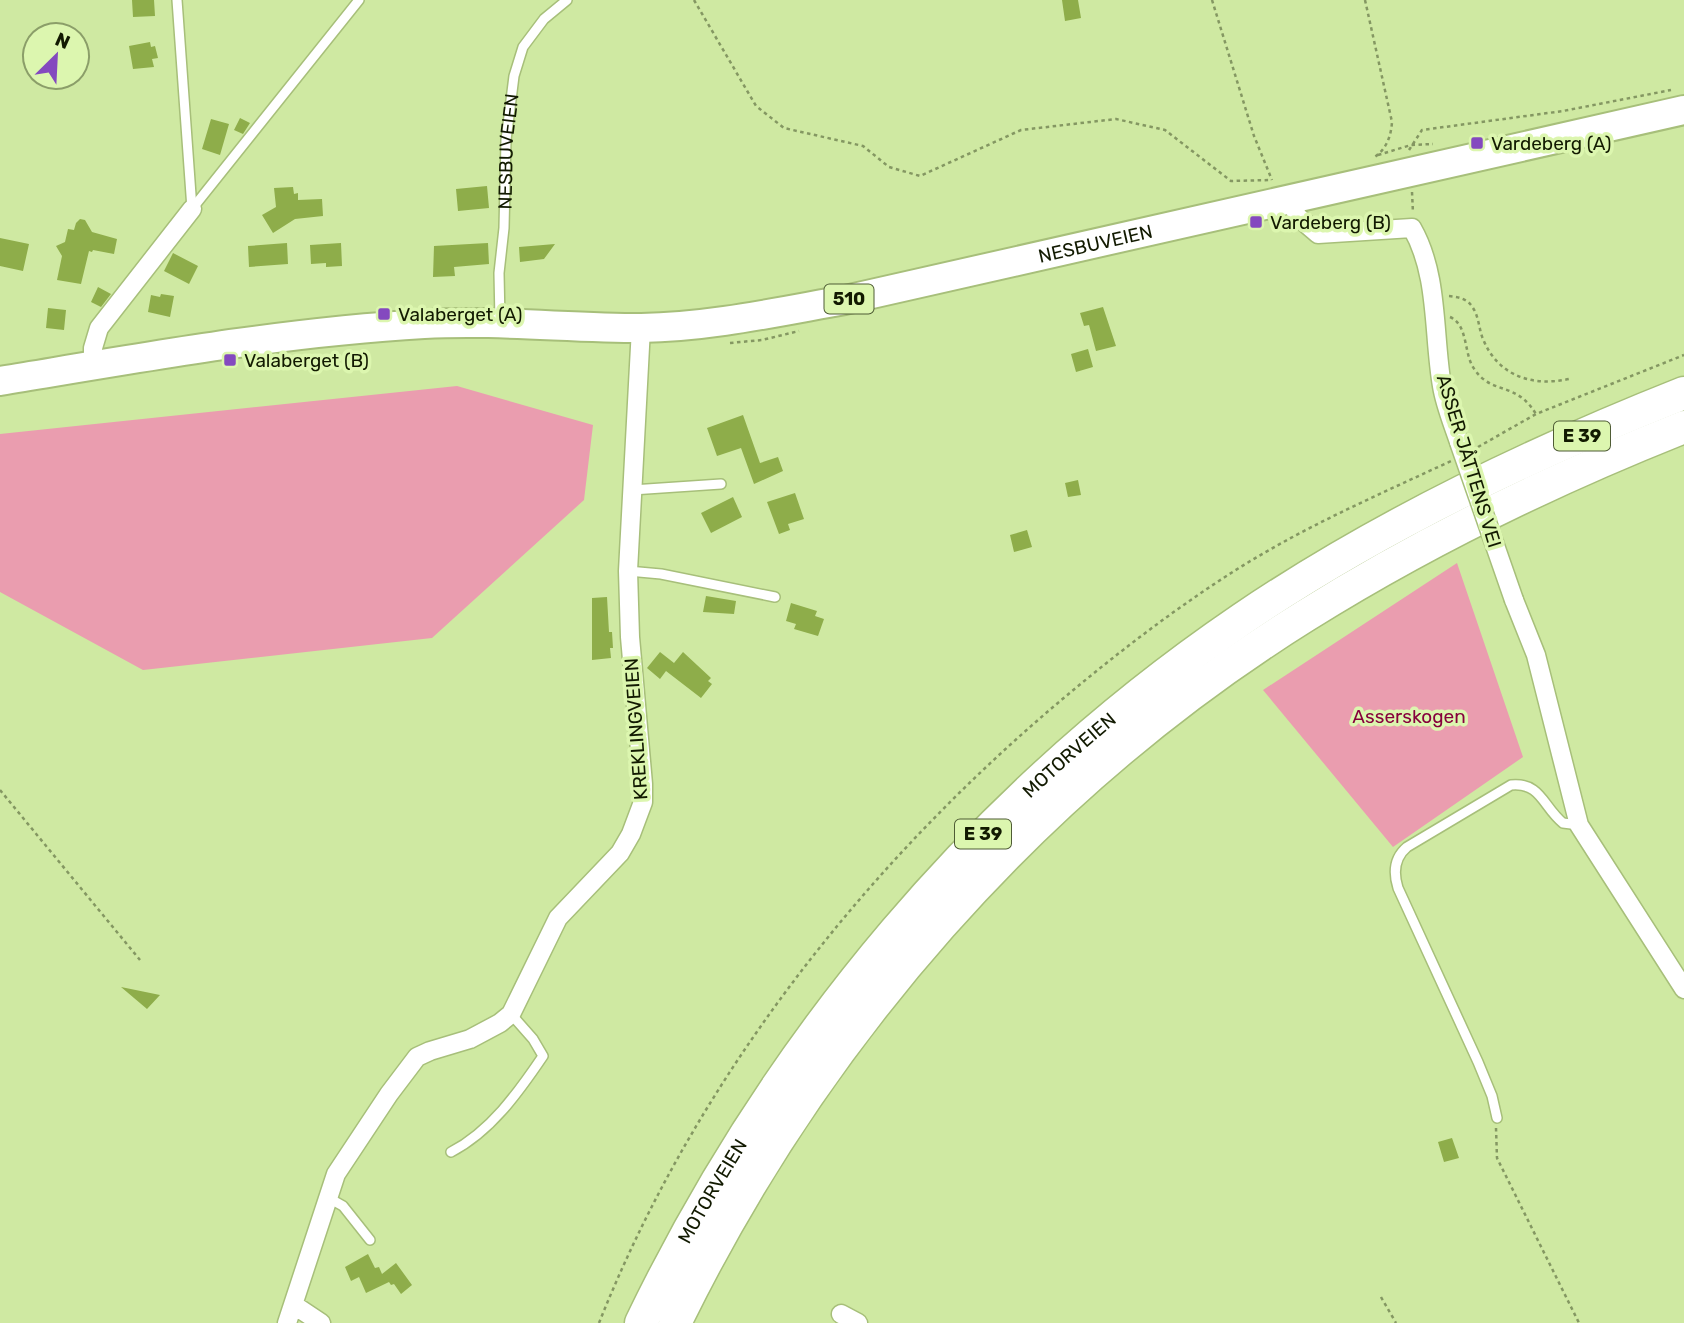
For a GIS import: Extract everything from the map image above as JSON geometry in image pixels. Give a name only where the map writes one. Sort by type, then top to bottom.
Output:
[{"type":"highway","name":"MOTORVEIEN","points":[[641,1323],[683,1239],[736,1147],[825,1017],[891,934],[952,866],[1077,746],[1158,680],[1243,618],[1381,534],[1531,458],[1684,393]]},
{"type":"highway","name":"MOTORVEIEN","points":[[676,1323],[710,1255],[762,1164],[842,1048],[882,995],[949,916],[1062,802],[1191,695],[1262,643],[1336,597],[1407,556],[1536,491],[1684,427]]},
{"type":"main road","name":"NESBUVEIEN","points":[[0,381],[366,328],[461,322],[641,328],[708,323],[845,300],[1282,187],[1677,100]]},
{"type":"street","points":[[1282,187],[1297,216],[1318,234],[1412,228]]},
{"type":"street","points":[[93,366],[93,348],[99,328],[192,209]]},
{"type":"street","name":"ASSER JÅTTENS VEI","points":[[1412,228],[1423,253],[1432,298],[1442,388],[1514,600],[1536,655],[1579,825],[1684,989]]},
{"type":"street","name":"KREKLINGVEIEN","points":[[511,1014],[558,918],[620,853],[632,834],[643,803],[630,637],[628,571],[641,328]]},
{"type":"street","points":[[287,1323],[336,1174],[410,1064],[424,1054],[486,1032],[511,1014]]},
{"type":"street","points":[[294,1305],[316,1317],[321,1323]]},
{"type":"street","points":[[841,1314],[858,1323]]},
{"type":"lane","points":[[177,0],[192,209]]},
{"type":"lane","points":[[192,209],[359,0]]},
{"type":"lane","name":"NESBUVEIEN","points":[[500,323],[499,273],[504,228],[506,140],[514,76],[523,47],[544,19],[567,0]]},
{"type":"lane","points":[[632,490],[721,484]]},
{"type":"lane","points":[[628,571],[662,574],[775,597]]},
{"type":"lane","name":"ASSER JÅTTENS VEI","points":[[1497,1118],[1492,1096],[1478,1062],[1398,888],[1395,865],[1398,856],[1407,847],[1511,785],[1532,787],[1563,823],[1579,825]]},
{"type":"lane","points":[[450,1152],[475,1137],[491,1123],[543,1056],[533,1039],[511,1014]]},
{"type":"lane","points":[[327,1197],[343,1206],[370,1240]]},
{"type":"path","points":[[694,0],[756,106],[784,128],[863,146],[889,167],[920,176],[1021,130],[1116,119],[1165,130],[1231,181],[1282,187]]},
{"type":"path","points":[[1212,0],[1254,136],[1282,187]]},
{"type":"path","points":[[1365,0],[1392,122],[1385,147],[1377,156]]},
{"type":"path","points":[[1406,155],[1422,130],[1563,111],[1677,100]]},
{"type":"path","points":[[1367,161],[1411,145]]},
{"type":"path","points":[[1412,192],[1412,228]]},
{"type":"path","points":[[1432,298],[1460,298],[1472,306],[1490,355],[1500,366],[1521,379],[1550,383],[1569,379]]},
{"type":"path","points":[[1433,317],[1448,316],[1458,322],[1468,358],[1475,371],[1492,385],[1519,394],[1530,403],[1536,414]]},
{"type":"path","points":[[1558,405],[1684,355]]},
{"type":"path","points":[[0,790],[140,960]]},
{"type":"path","points":[[1497,1118],[1497,1158],[1578,1323]]},
{"type":"path","points":[[1381,1297],[1396,1323]]},
{"type":"green space","points":[[457,386],[593,425],[584,500],[432,638],[143,670],[0,592],[0,434]]},
{"type":"green space","name":"Asserskogen","points":[[1457,563],[1523,757],[1393,847],[1263,690]]},
{"type":"building","points":[[132,0],[154,0],[155,16],[133,17]]},
{"type":"building","points":[[1062,0],[1078,0],[1081,18],[1065,21]]},
{"type":"building","points":[[150,42],[151,47],[155,46],[158,58],[152,59],[154,67],[133,69],[129,46]]},
{"type":"building","points":[[240,118],[250,123],[243,134],[234,130]]},
{"type":"building","points":[[211,119],[229,124],[220,155],[202,149]]},
{"type":"building","points":[[487,186],[489,208],[458,211],[456,189]]},
{"type":"building","points":[[293,187],[294,194],[298,193],[298,200],[322,199],[323,216],[295,219],[273,233],[262,215],[276,207],[274,188]]},
{"type":"building","points":[[80,219],[85,220],[92,232],[117,239],[114,254],[89,251],[81,284],[57,280],[62,256],[56,246],[65,242],[68,229],[74,230]]},
{"type":"building","points":[[0,238],[29,244],[23,271],[0,266]]},
{"type":"building","points":[[287,243],[288,264],[249,267],[248,246]]},
{"type":"building","points":[[341,243],[342,266],[311,264],[310,245]]},
{"type":"building","points":[[488,243],[489,264],[454,267],[455,276],[433,277],[434,246]]},
{"type":"building","points":[[555,244],[544,259],[520,262],[519,247]]},
{"type":"building","points":[[173,253],[198,266],[189,284],[164,271]]},
{"type":"building","points":[[98,287],[111,294],[101,307],[91,302]]},
{"type":"building","points":[[161,294],[174,296],[170,317],[148,312],[151,295],[160,297]]},
{"type":"building","points":[[1103,307],[1116,346],[1096,351],[1089,325],[1084,326],[1080,313]]},
{"type":"building","points":[[48,308],[66,310],[64,330],[46,328]]},
{"type":"building","points":[[1088,349],[1093,367],[1076,372],[1071,354]]},
{"type":"building","points":[[743,415],[760,463],[778,457],[783,471],[754,484],[741,448],[717,456],[707,428]]},
{"type":"building","points":[[1078,480],[1081,495],[1068,497],[1065,483]]},
{"type":"building","points":[[795,493],[804,519],[788,524],[790,530],[779,534],[767,502]]},
{"type":"building","points":[[733,497],[742,517],[711,533],[701,513]]},
{"type":"building","points":[[1027,530],[1032,547],[1014,552],[1010,535]]},
{"type":"building","points":[[706,596],[736,601],[734,614],[703,612]]},
{"type":"building","points":[[607,597],[609,632],[612,632],[611,658],[592,660],[592,598]]},
{"type":"building","points":[[791,603],[817,611],[815,616],[824,619],[818,636],[794,629],[796,624],[786,621]]},
{"type":"building","points":[[660,652],[674,663],[683,652],[711,678],[708,681],[712,684],[701,698],[666,671],[660,679],[647,668]]},
{"type":"building","points":[[121,987],[160,995],[147,1009]]},
{"type":"building","points":[[1452,1138],[1459,1158],[1444,1162],[1438,1142]]},
{"type":"building","points":[[368,1254],[375,1268],[379,1267],[382,1274],[396,1263],[412,1285],[401,1294],[394,1284],[389,1282],[366,1293],[359,1277],[351,1281],[345,1267]]},
{"type":"place","name":"Vardeberg (A)","points":[[1477,143]]},
{"type":"place","name":"Vardeberg (B)","points":[[1256,222]]},
{"type":"place","name":"Valaberget (A)","points":[[384,314]]},
{"type":"place","name":"Valaberget (B)","points":[[230,360]]}]
